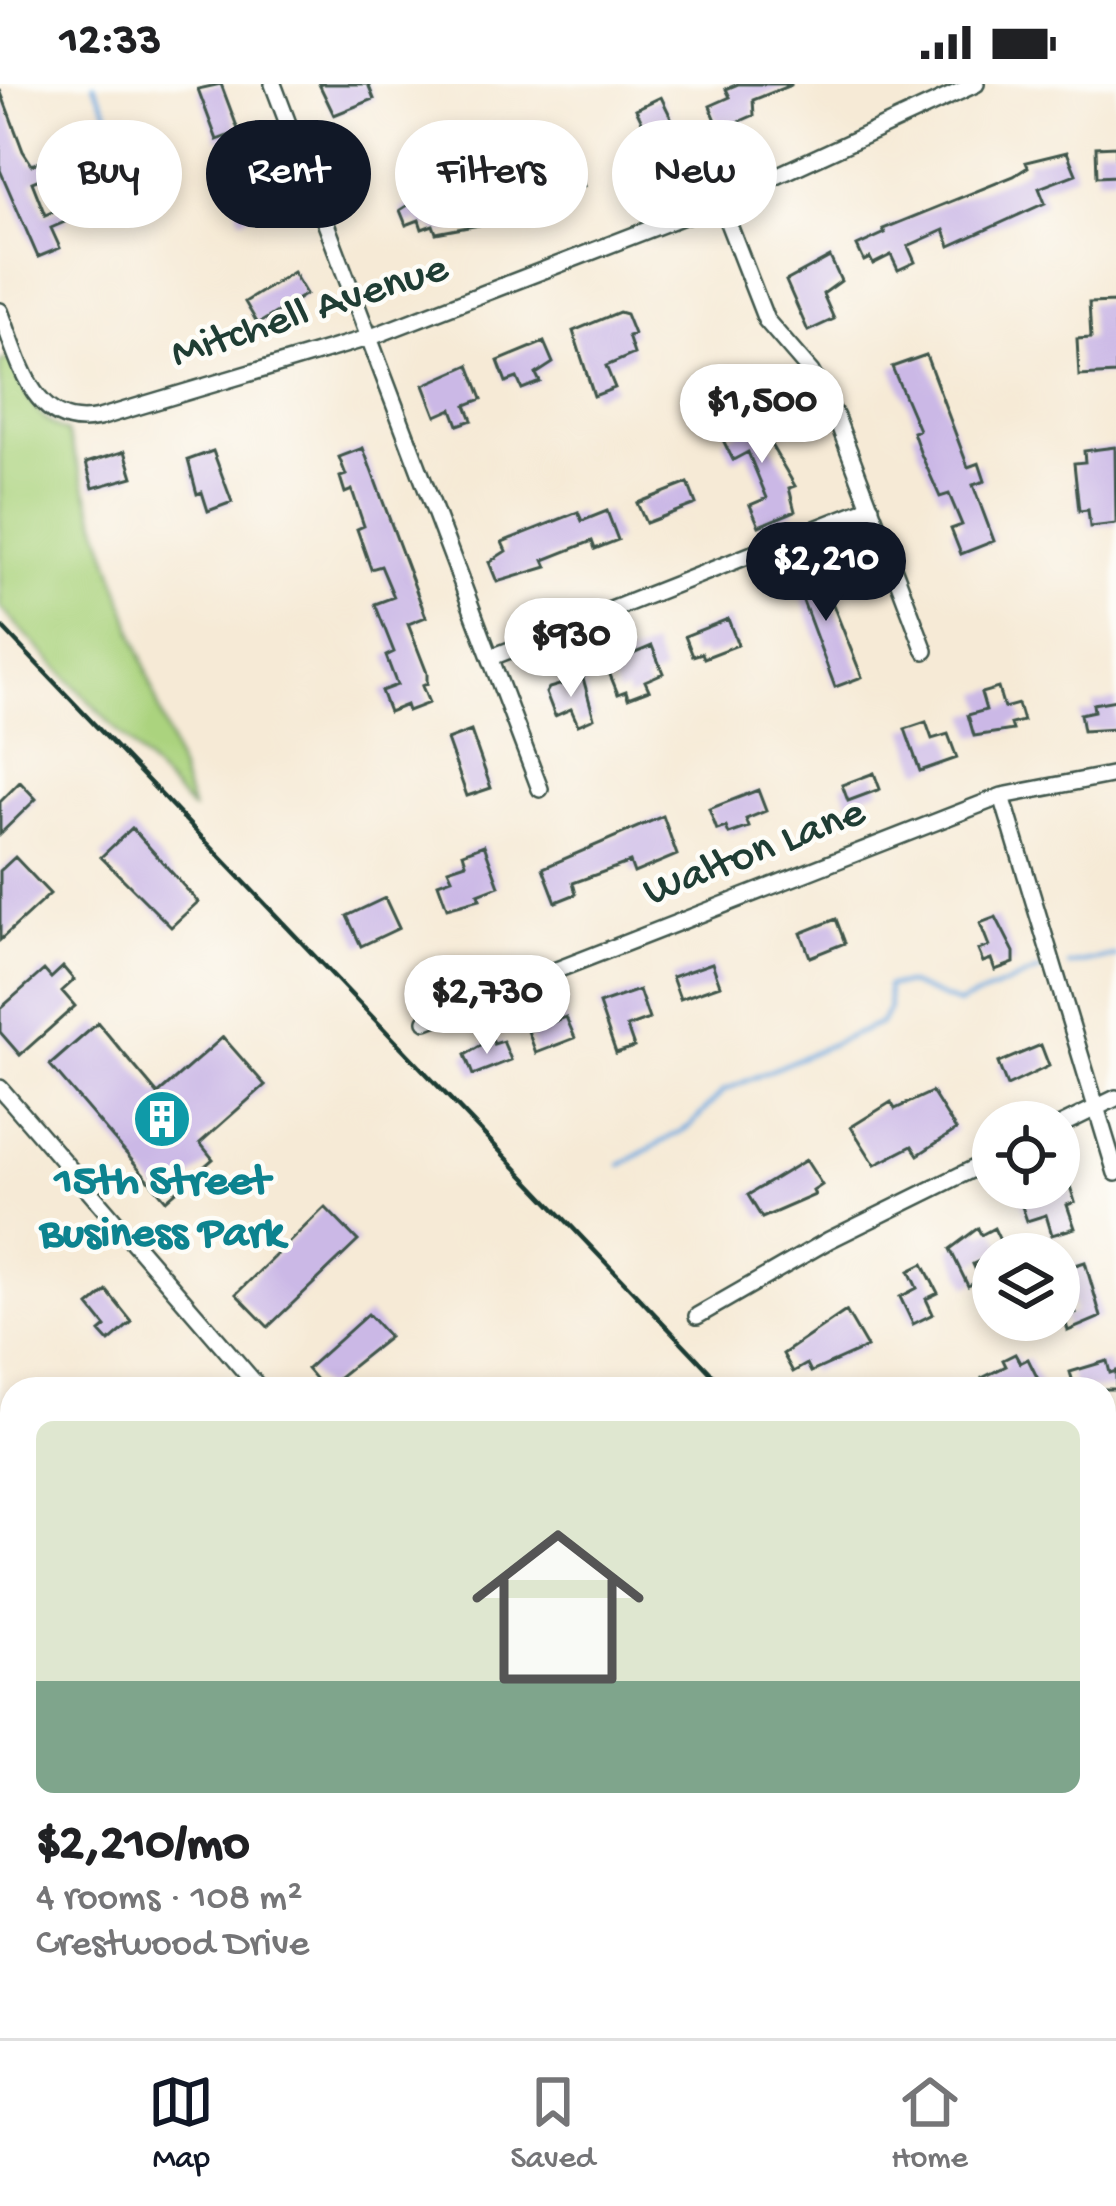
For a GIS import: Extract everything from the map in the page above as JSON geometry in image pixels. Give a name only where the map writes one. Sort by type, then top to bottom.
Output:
[{"type":"street","points":[[272,84],[540,790]]},
{"type":"street","name":"Mitchell Avenue","points":[[777,176],[976,84]]},
{"type":"street","name":"Mitchell Avenue","points":[[0,311],[38,400],[58,418],[80,422],[371,337],[654,228]]},
{"type":"street","points":[[731,228],[766,320],[819,387],[926,651]]},
{"type":"street","points":[[491,658],[871,507]]},
{"type":"street","name":"Walton Lane","points":[[426,1021],[1002,796],[1116,774]]},
{"type":"street","points":[[1002,796],[1116,1173]]},
{"type":"street","points":[[0,1088],[250,1377]]},
{"type":"street","points":[[1080,1116],[1116,1098]]},
{"type":"street","points":[[697,1316],[829,1240],[972,1169]]},
{"type":"green space","points":[[11,357],[38,411],[67,432],[193,811],[0,607],[0,362]]},
{"type":"building","points":[[221,84],[234,120],[210,120],[198,89]]},
{"type":"building","points":[[319,84],[368,84],[374,99],[334,115]]},
{"type":"building","points":[[738,84],[791,84],[753,100],[754,115],[716,120],[710,106],[730,97],[726,89]]},
{"type":"building","points":[[0,90],[23,151],[32,165],[36,163],[32,182],[36,228],[51,228],[60,248],[38,257],[0,170]]},
{"type":"building","points":[[661,97],[672,120],[641,120],[636,109]]},
{"type":"building","points":[[1116,146],[1116,176],[1097,177],[1096,147]]},
{"type":"building","points":[[1067,152],[1076,174],[1039,188],[1045,203],[950,246],[944,230],[908,246],[915,262],[898,270],[891,255],[873,264],[870,258],[864,261],[857,246],[885,233],[883,229],[1014,176],[1028,167],[1026,162]]},
{"type":"building","points":[[830,257],[841,281],[823,294],[834,319],[808,331],[786,281]]},
{"type":"building","points":[[293,272],[306,294],[258,324],[245,302]]},
{"type":"building","points":[[1115,302],[1116,374],[1079,376],[1077,339],[1091,338],[1089,303]]},
{"type":"building","points":[[619,312],[626,314],[634,334],[628,336],[634,354],[606,366],[615,388],[594,396],[573,331]]},
{"type":"building","points":[[544,342],[553,363],[536,374],[540,382],[522,389],[517,378],[506,382],[498,361]]},
{"type":"building","points":[[926,355],[968,467],[979,463],[985,481],[973,485],[994,541],[961,554],[951,529],[962,525],[949,494],[940,497],[920,452],[913,432],[919,430],[892,367]]},
{"type":"building","points":[[469,365],[482,399],[466,405],[472,420],[458,425],[452,409],[436,416],[424,385]]},
{"type":"building","points":[[755,403],[763,418],[757,421],[795,486],[789,488],[795,511],[759,526],[750,505],[767,498],[748,452],[733,460],[723,440],[740,432],[732,415]]},
{"type":"building","points":[[1115,447],[1116,524],[1090,527],[1088,510],[1079,511],[1074,463],[1085,462],[1084,451]]},
{"type":"building","points":[[363,448],[426,617],[408,624],[427,673],[427,684],[422,686],[429,703],[408,711],[406,705],[389,712],[381,691],[397,685],[386,656],[394,652],[375,604],[394,597],[381,566],[371,569],[357,529],[364,526],[352,490],[345,493],[340,477],[346,475],[339,457]]},
{"type":"building","points":[[125,451],[133,477],[93,488],[86,463]]},
{"type":"building","points":[[213,451],[232,502],[208,511],[202,492],[197,494],[188,460]]},
{"type":"building","points":[[688,483],[696,504],[646,523],[637,503]]},
{"type":"building","points":[[607,511],[618,540],[595,549],[592,541],[544,560],[547,567],[497,582],[489,562],[506,551],[502,542],[578,512],[582,521]]},
{"type":"building","points":[[815,560],[862,677],[835,687],[791,569]]},
{"type":"building","points":[[728,619],[738,645],[704,658],[702,653],[693,656],[685,636]]},
{"type":"building","points":[[652,646],[663,673],[645,681],[649,690],[628,698],[626,691],[618,694],[606,665]]},
{"type":"building","points":[[583,678],[594,718],[578,725],[571,709],[555,716],[546,693]]},
{"type":"building","points":[[998,688],[1004,708],[1018,704],[1023,721],[1011,724],[1013,730],[974,736],[968,715],[986,710],[981,693]]},
{"type":"building","points":[[1116,700],[1116,729],[1083,731],[1080,714],[1094,711],[1093,704]]},
{"type":"building","points":[[926,722],[932,739],[948,734],[957,758],[920,771],[905,729]]},
{"type":"building","points":[[471,731],[491,788],[467,796],[447,740]]},
{"type":"building","points":[[874,773],[880,789],[848,801],[842,785]]},
{"type":"building","points":[[20,782],[36,799],[0,834],[0,802]]},
{"type":"building","points":[[758,790],[766,811],[746,819],[749,827],[729,834],[726,827],[717,830],[709,809]]},
{"type":"building","points":[[663,816],[677,855],[634,873],[630,862],[573,883],[576,894],[556,902],[543,868]]},
{"type":"building","points":[[132,828],[198,902],[171,927],[101,857]]},
{"type":"building","points":[[484,845],[499,886],[478,894],[480,899],[447,908],[438,883],[452,878],[448,869],[466,863],[463,853]]},
{"type":"building","points":[[15,857],[50,894],[0,940],[0,871]]},
{"type":"building","points":[[385,898],[399,928],[361,946],[347,916]]},
{"type":"building","points":[[996,917],[1014,952],[1014,963],[995,970],[991,959],[983,962],[978,950],[989,946],[980,923]]},
{"type":"building","points":[[836,919],[845,943],[810,957],[801,933]]},
{"type":"building","points":[[712,963],[720,985],[680,999],[672,977]]},
{"type":"building","points":[[63,967],[74,980],[62,991],[75,1006],[20,1055],[0,1032],[0,1009],[44,970],[51,978]]},
{"type":"building","points":[[639,990],[649,1019],[627,1027],[634,1047],[616,1053],[599,1004]]},
{"type":"building","points":[[566,1017],[575,1038],[536,1053],[528,1031]]},
{"type":"building","name":"15th Street Business Park","points":[[98,1023],[158,1094],[223,1037],[265,1085],[200,1143],[213,1159],[166,1200],[50,1065]]},
{"type":"building","points":[[492,1039],[494,1044],[503,1041],[511,1060],[473,1075],[465,1055]]},
{"type":"building","points":[[1041,1045],[1049,1066],[1007,1086],[998,1063]]},
{"type":"building","points":[[932,1092],[956,1130],[918,1155],[912,1146],[875,1165],[851,1127],[891,1102],[895,1109]]},
{"type":"building","points":[[806,1160],[822,1185],[813,1191],[815,1195],[762,1218],[748,1195]]},
{"type":"building","points":[[325,1207],[358,1241],[268,1327],[236,1294]]},
{"type":"building","points":[[1023,1209],[1068,1209],[1075,1228],[1051,1233],[1046,1215],[1027,1221]]},
{"type":"building","points":[[978,1228],[980,1233],[972,1233],[972,1284],[968,1286],[950,1249]]},
{"type":"building","points":[[1085,1262],[1101,1317],[1080,1326],[1080,1264]]},
{"type":"building","points":[[923,1264],[938,1293],[926,1299],[933,1314],[913,1324],[900,1297],[917,1288],[909,1271]]},
{"type":"building","points":[[107,1291],[132,1322],[109,1342],[100,1332],[106,1327],[89,1306]]},
{"type":"building","points":[[846,1311],[867,1347],[811,1372],[807,1364],[793,1372],[783,1354]]},
{"type":"building","points":[[368,1314],[389,1337],[339,1377],[314,1377],[307,1369]]},
{"type":"building","points":[[1015,1354],[1020,1363],[1028,1359],[1037,1377],[984,1377],[1006,1366],[1003,1360]]},
{"type":"building","points":[[1107,1361],[1116,1377],[1071,1377],[1070,1372]]},
{"type":"waterway","points":[[94,84],[112,120]]},
{"type":"waterway","points":[[1116,813],[1116,826]]},
{"type":"waterway","points":[[1069,965],[1116,956]]},
{"type":"waterway","points":[[621,1165],[690,1126],[723,1091],[881,1023],[889,1008],[887,986],[909,984],[958,1004],[1041,970]]},
{"type":"railway","points":[[0,625],[715,1377]]},
{"type":"place","name":"15th Street Business Park","points":[[162,1119]]}]
